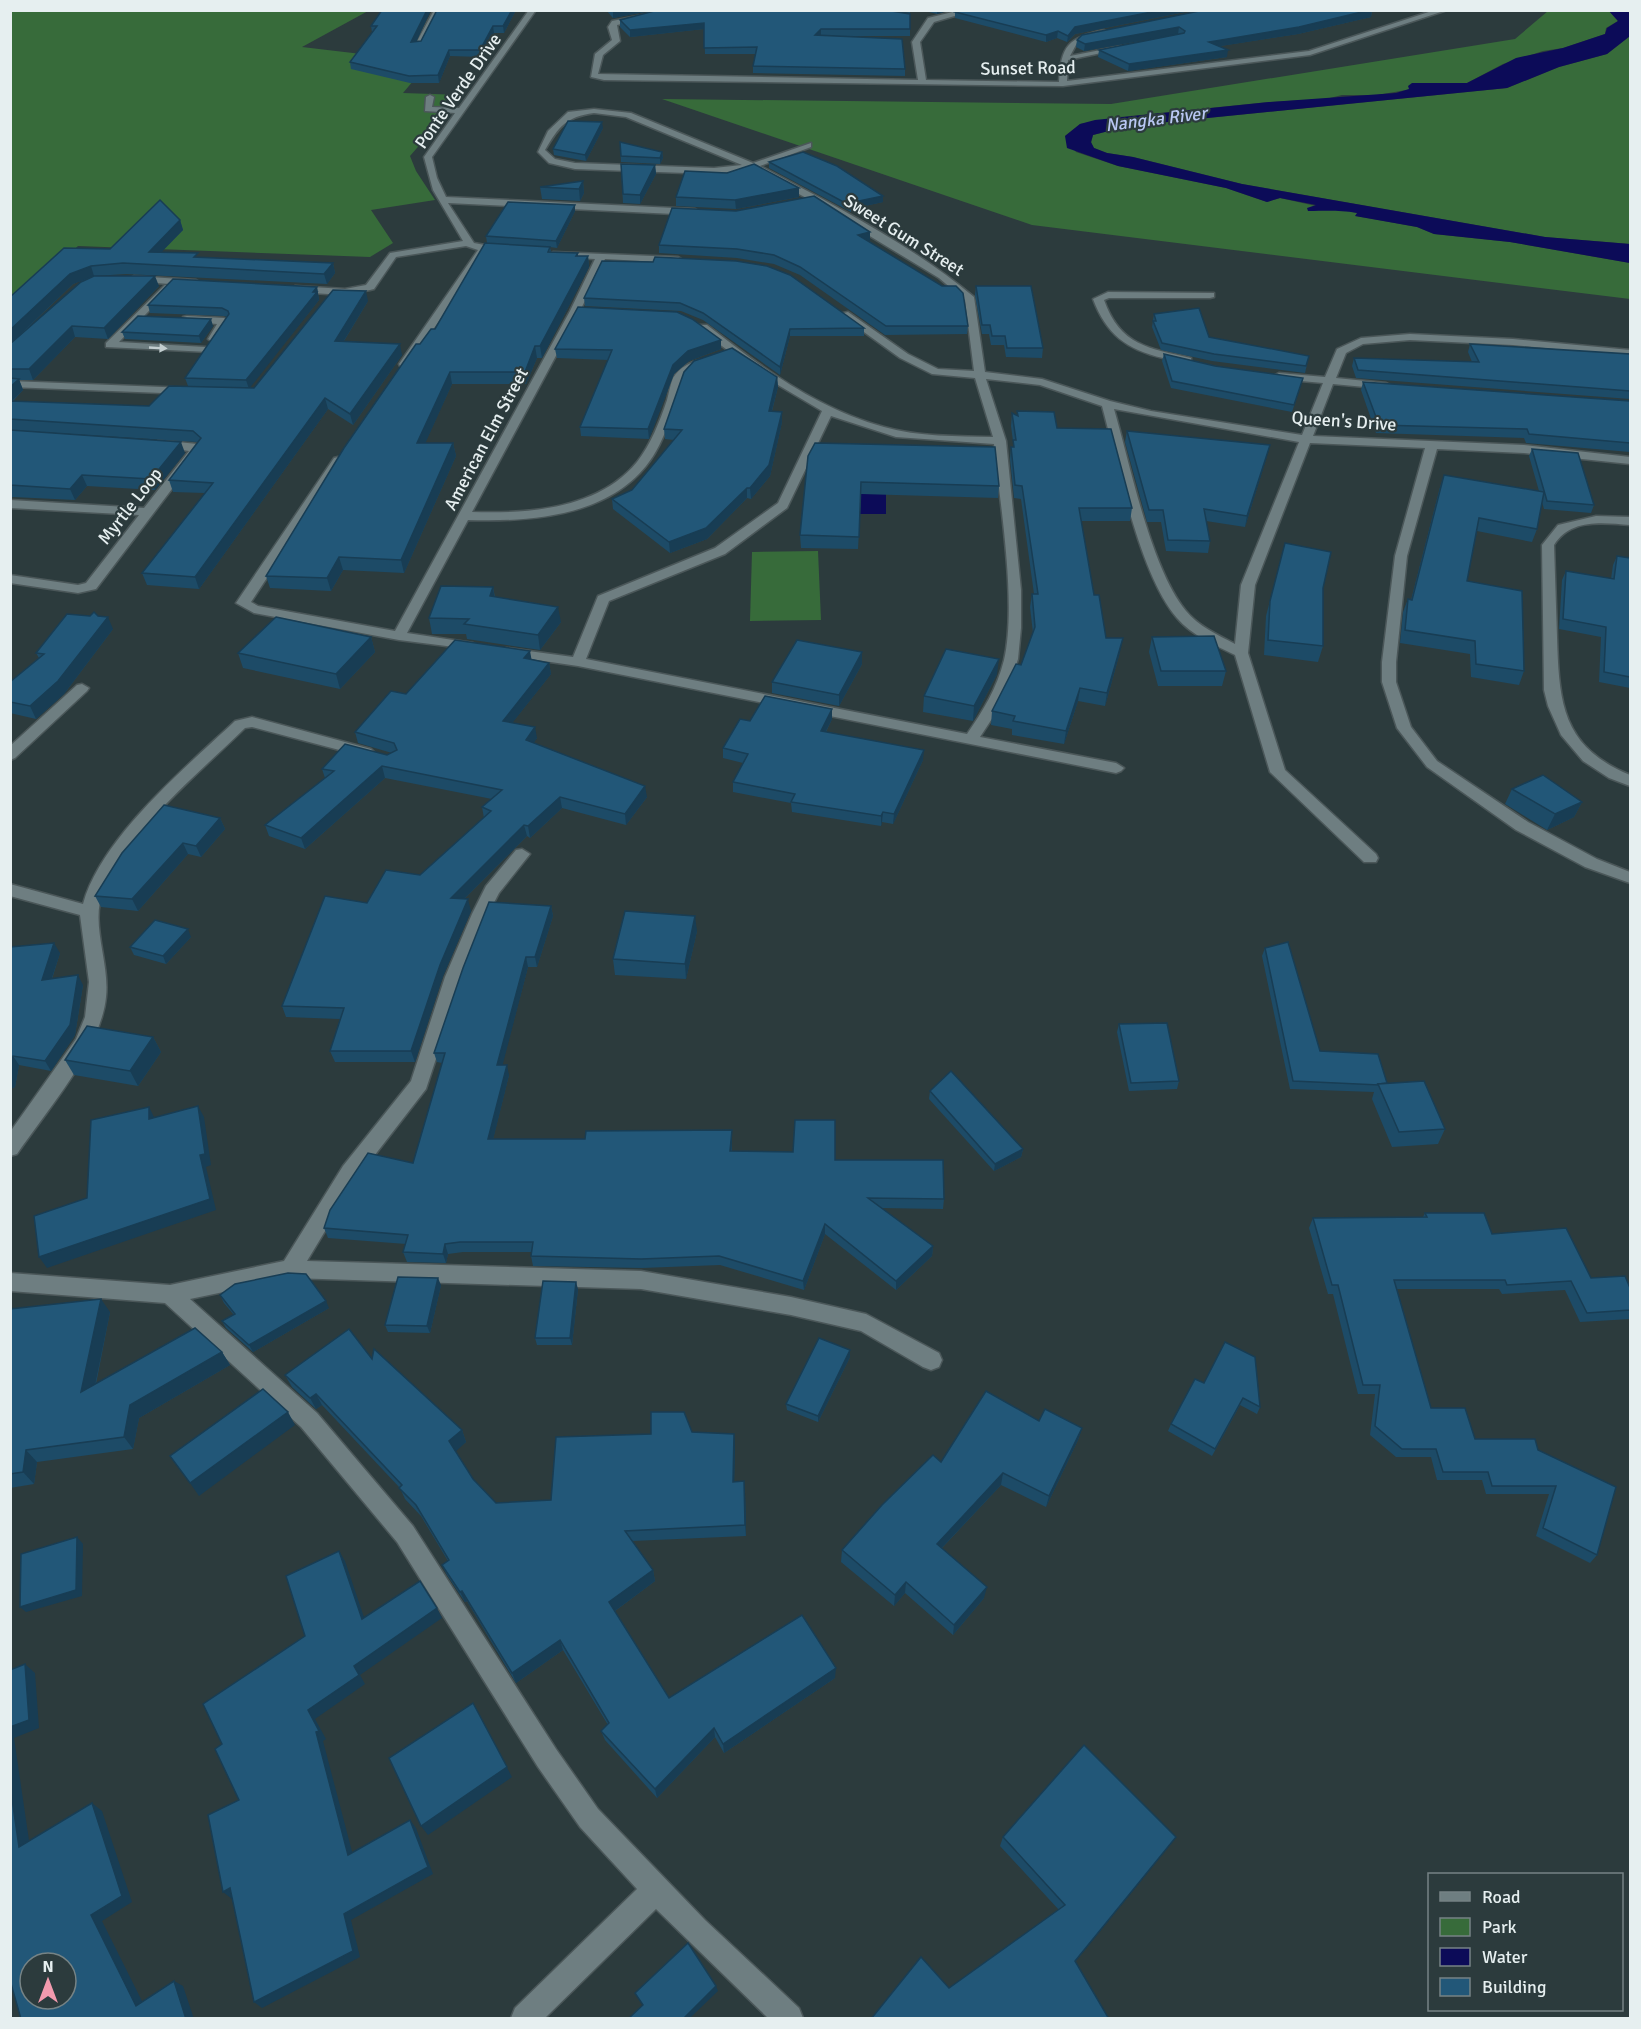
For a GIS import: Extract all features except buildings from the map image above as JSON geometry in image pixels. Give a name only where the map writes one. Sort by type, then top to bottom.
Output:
[{"type":"street","points":[[417,45],[438,10]]},
{"type":"street","name":"Ponte Verde Drive","points":[[469,243],[443,200],[429,168],[428,157],[533,10]]},
{"type":"street","name":"Sunset Road","points":[[683,10],[615,23],[612,27],[615,43],[599,54],[593,72],[597,77],[604,78],[1063,84],[1310,53],[1444,10]]},
{"type":"street","points":[[919,18],[931,20],[972,10]]},
{"type":"street","points":[[922,82],[916,42],[931,20]]},
{"type":"street","points":[[1063,84],[1064,59],[1070,43],[1078,38],[1112,30]]},
{"type":"street","points":[[904,42],[916,42]]},
{"type":"street","points":[[1064,59],[1132,46]]},
{"type":"street","points":[[430,97],[428,109],[462,111]]},
{"type":"street","name":"Sweet Gum Street","points":[[753,166],[714,171],[584,166],[561,164],[543,155],[541,150],[551,133],[571,114],[594,111],[616,112],[753,166],[816,199],[906,253],[970,299],[980,376],[1000,441],[1014,590],[1011,658],[990,711],[970,740]]},
{"type":"street","points":[[753,166],[808,145]]},
{"type":"street","points":[[795,204],[816,199]]},
{"type":"street","points":[[443,200],[701,213]]},
{"type":"street","points":[[288,289],[331,296],[370,287],[384,264],[393,255],[469,243],[483,249],[518,251]]},
{"type":"street","points":[[395,377],[483,249]]},
{"type":"street","points":[[542,253],[692,261]]},
{"type":"street","name":"American Elm Street","points":[[399,636],[580,311],[601,257]]},
{"type":"street","points":[[126,279],[207,284]]},
{"type":"street","points":[[172,282],[134,318],[110,345],[202,354],[224,321],[177,319]]},
{"type":"street","points":[[1204,364],[1147,351],[1120,338],[1108,324],[1098,299],[1108,295],[1210,295]]},
{"type":"street","name":"Queen's Drive","points":[[831,305],[919,365],[936,372],[1019,378],[1060,388],[1107,404],[1151,414],[1305,439],[1432,444],[1630,460]]},
{"type":"street","points":[[134,318],[156,318]]},
{"type":"street","points":[[691,320],[798,393],[829,410],[899,434],[1000,441]]},
{"type":"street","points":[[1370,858],[1278,772],[1240,654],[1248,585],[1341,351],[1361,341],[1383,339],[1514,342],[1630,353]]},
{"type":"street","points":[[464,516],[494,518],[550,511],[579,504],[626,482],[638,471],[656,441],[680,376],[696,365],[734,351]]},
{"type":"street","points":[[1262,374],[1397,387]]},
{"type":"street","points":[[10,384],[180,386],[200,392]]},
{"type":"street","points":[[1107,404],[1152,557],[1174,605],[1183,616],[1200,629],[1240,654]]},
{"type":"street","points":[[579,662],[603,599],[720,551],[783,505],[829,410]]},
{"type":"street","name":"Myrtle Loop","points":[[10,579],[78,590],[91,586],[197,448],[146,443]]},
{"type":"street","points":[[1432,444],[1401,556],[1389,662],[1389,682],[1404,728],[1432,764],[1522,826],[1591,863],[1630,878]]},
{"type":"street","points":[[348,446],[247,593],[243,603],[254,609],[399,636],[579,662],[1116,768]]},
{"type":"street","points":[[10,504],[146,512]]},
{"type":"street","points":[[1630,521],[1603,519],[1574,523],[1551,537],[1548,545],[1551,690],[1555,711],[1585,756],[1614,775],[1630,781]]},
{"type":"street","points":[[10,755],[82,688]]},
{"type":"street","points":[[10,1148],[84,1042],[93,1022],[100,987],[89,912],[101,878],[142,824],[240,724],[252,722],[379,756]]},
{"type":"street","points":[[291,1269],[350,1172],[419,1084],[454,977],[480,914],[492,890],[522,854]]},
{"type":"street","points":[[10,890],[89,912]]},
{"type":"street","points":[[10,1282],[170,1294],[291,1269],[641,1280],[791,1306],[866,1323],[931,1360]]},
{"type":"street","points":[[170,1294],[309,1420],[405,1534],[547,1758],[589,1818],[656,1890],[789,2019]]},
{"type":"street","points":[[525,2019],[656,1890]]},
{"type":"green space","points":[[11,11],[368,11],[302,47],[429,62],[403,93],[463,95],[410,156],[416,171],[435,200],[371,210],[393,243],[370,257],[78,246],[11,304]]},
{"type":"green space","points":[[1548,11],[1609,11],[1618,21],[1606,28],[1605,34],[1503,64],[1467,83],[1442,84],[1377,95],[1342,95],[1326,99],[1269,102],[1120,117],[1080,124],[1065,136],[1076,152],[1118,166],[1226,188],[1267,202],[1280,198],[1316,206],[1309,211],[1336,209],[1358,213],[1356,216],[1417,227],[1434,234],[1510,242],[1630,263],[1630,299],[1032,225],[662,99],[1111,104],[1515,39]]},
{"type":"green space","points":[[1630,36],[1630,244],[1545,237],[1242,184],[1133,157],[1107,153],[1094,148],[1091,143],[1093,135],[1128,126],[1507,88],[1559,67],[1607,54]]},
{"type":"green space","points":[[818,551],[821,620],[750,621],[752,552]]},
{"type":"water","name":"Nangka River","points":[[1609,11],[1628,11],[1630,36],[1607,54],[1559,67],[1507,88],[1128,126],[1093,135],[1091,142],[1094,148],[1107,153],[1133,157],[1242,184],[1545,237],[1630,244],[1630,263],[1510,242],[1434,234],[1417,227],[1355,216],[1357,213],[1308,211],[1307,208],[1316,205],[1280,198],[1267,202],[1226,188],[1118,166],[1067,148],[1065,136],[1080,124],[1095,120],[1269,102],[1396,93],[1409,89],[1408,86],[1412,83],[1467,83],[1516,58],[1563,48],[1605,34],[1607,28],[1618,21]]},
{"type":"water","points":[[859,485],[886,485],[886,514],[858,514]]}]
